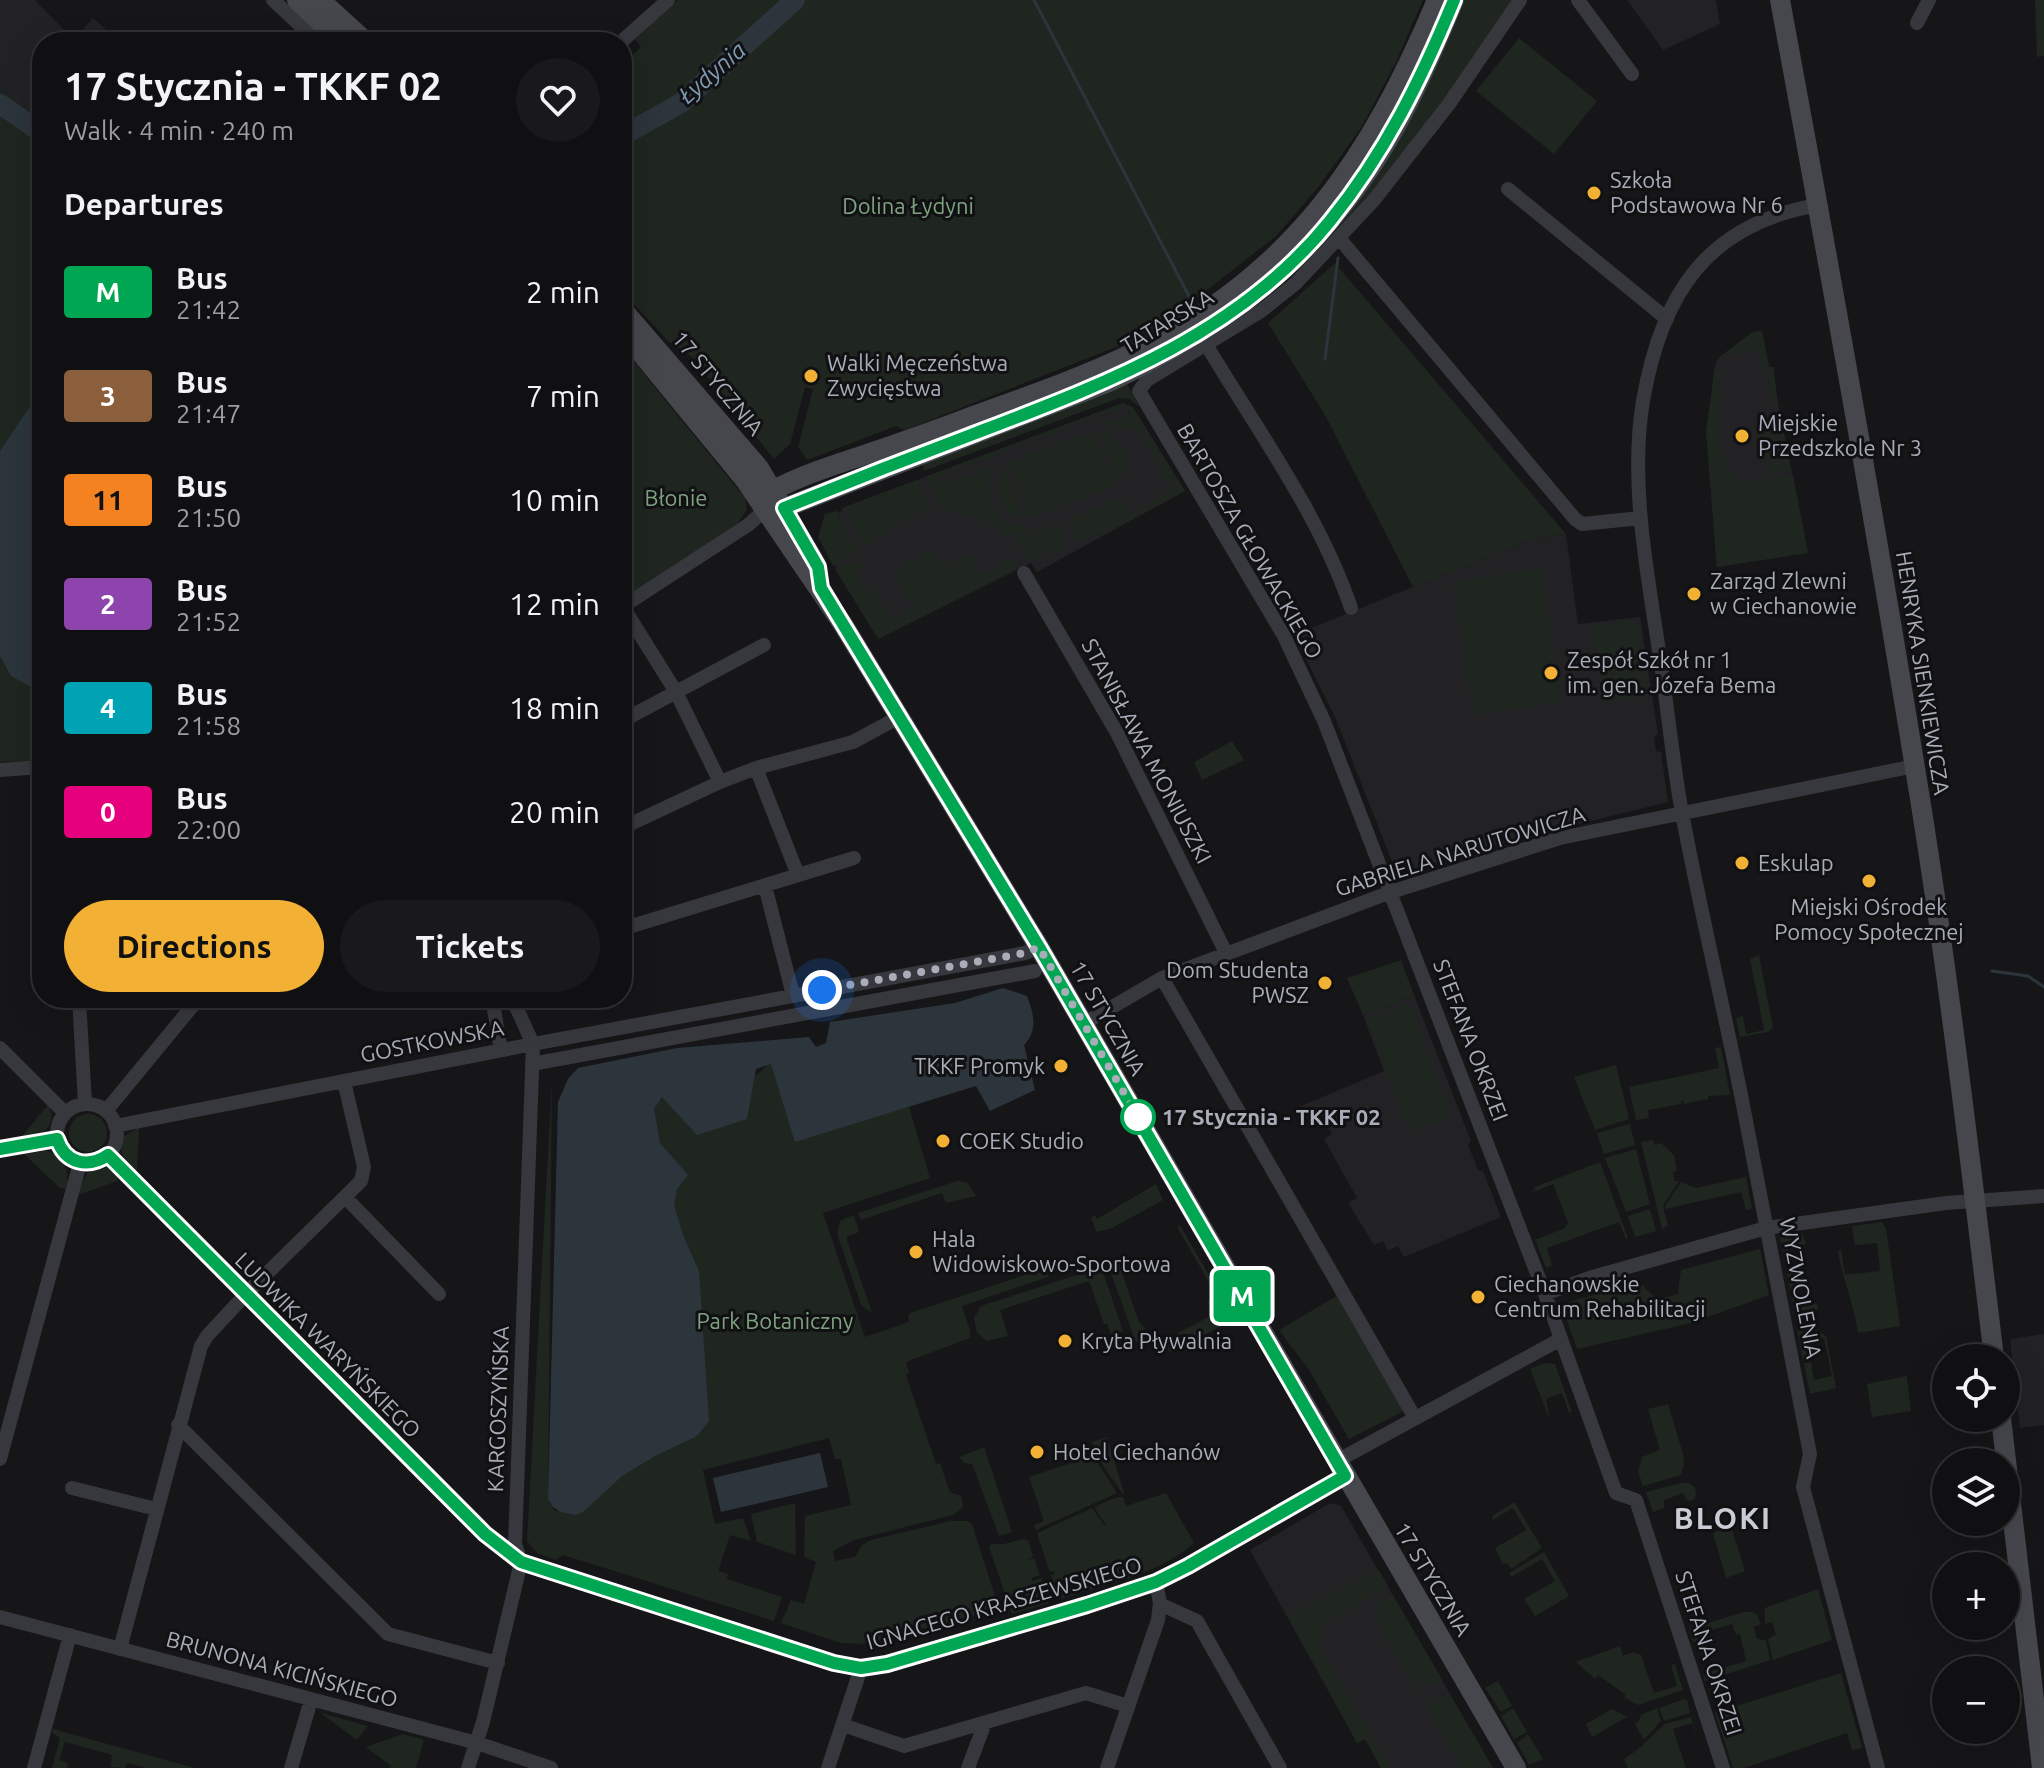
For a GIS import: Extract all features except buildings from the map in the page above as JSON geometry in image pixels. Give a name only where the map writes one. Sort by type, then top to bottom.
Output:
[{"type":"street","points":[[273,0],[307,32]]},
{"type":"street","points":[[297,0],[331,32]]},
{"type":"street","points":[[320,0],[355,32]]},
{"type":"street","points":[[632,32],[668,0]]},
{"type":"street","name":"TATARSKA","points":[[774,503],[817,471],[1100,368],[1172,332],[1234,290],[1289,243],[1346,175],[1390,104],[1437,0]]},
{"type":"street","name":"TATARSKA","points":[[774,503],[1109,382],[1164,355],[1244,302],[1310,244],[1382,151],[1422,76],[1454,0]]},
{"type":"street","name":"TATARSKA","points":[[1139,391],[1147,380],[1261,311],[1285,292],[1339,238],[1374,200],[1449,104],[1520,0]]},
{"type":"street","points":[[1578,0],[1632,74]]},
{"type":"street","name":"HENRYKA SIENKIEWICZA","points":[[1780,0],[1819,205],[1915,766],[1992,1344]]},
{"type":"street","points":[[1917,23],[1929,0]]},
{"type":"street","points":[[1508,189],[1667,319]]},
{"type":"street","name":"WYZWOLENIA","points":[[1819,205],[1769,217],[1725,240],[1693,271],[1667,319],[1651,365],[1643,404],[1640,442],[1641,518],[1682,812],[1742,1099],[1810,1454],[1803,1487],[1878,1768]]},
{"type":"street","points":[[1339,238],[1575,519],[1582,524],[1641,518]]},
{"type":"street","name":"17 STYCZNIA","points":[[632,320],[759,468],[774,503],[818,567],[821,588],[1039,947],[1516,1768]]},
{"type":"street","name":"17 STYCZNIA","points":[[632,342],[745,480],[774,503]]},
{"type":"street","points":[[1207,346],[1313,521],[1339,573],[1351,608]]},
{"type":"street","name":"BARTOSZA GŁOWACKIEGO","points":[[1139,391],[1284,636],[1329,734],[1391,892]]},
{"type":"street","points":[[632,600],[748,525],[774,503]]},
{"type":"street","name":"STANISŁAWA MONIUSZKI","points":[[1024,573],[1117,733],[1226,953]]},
{"type":"street","points":[[632,623],[676,692],[720,782]]},
{"type":"street","points":[[632,716],[764,645]]},
{"type":"street","points":[[632,823],[756,768],[853,742],[901,716]]},
{"type":"street","name":"GABRIELA NARUTOWICZA","points":[[1083,1024],[1162,978],[1226,953],[1391,892],[1560,838],[1915,766]]},
{"type":"street","points":[[0,770],[32,768]]},
{"type":"street","points":[[756,768],[798,875]]},
{"type":"street","points":[[632,926],[854,858]]},
{"type":"street","points":[[765,886],[793,995]]},
{"type":"street","name":"STEFANA OKRZEI","points":[[1391,892],[1545,1294],[1616,1493],[1636,1500],[1723,1768]]},
{"type":"street","name":"GOSTKOWSKA","points":[[115,1126],[501,1050],[1025,953],[1039,947]]},
{"type":"street","points":[[532,1064],[1035,971]]},
{"type":"street","points":[[1162,978],[1415,1418]]},
{"type":"street","points":[[80,1008],[85,1104]]},
{"type":"street","points":[[106,1111],[191,1008]]},
{"type":"street","points":[[494,1008],[501,1050]]},
{"type":"street","points":[[517,1008],[533,1044]]},
{"type":"street","name":"KARGOSZYŃSKA","points":[[468,1768],[498,1663],[521,1562],[515,1544],[533,1044]]},
{"type":"street","points":[[0,1048],[65,1113]]},
{"type":"street","points":[[120,1649],[201,1346],[246,1294],[361,1181],[364,1167],[344,1081]]},
{"type":"street","points":[[85,1104],[96,1105],[106,1111],[115,1126],[115,1144],[108,1155],[99,1161],[80,1163],[64,1153],[57,1139],[59,1122],[65,1113],[74,1106],[85,1104]]},
{"type":"street","points":[[0,1149],[57,1139]]},
{"type":"street","name":"LUDWIKA WARYŃSKIEGO","points":[[108,1155],[494,1542],[521,1562]]},
{"type":"street","points":[[0,1459],[80,1163]]},
{"type":"street","points":[[1545,1294],[1589,1278],[1766,1228],[1975,1201],[2044,1196]]},
{"type":"street","points":[[345,1197],[439,1294]]},
{"type":"street","name":"IGNACEGO KRASZEWSKIEGO","points":[[521,1562],[811,1658],[861,1668],[887,1664],[1156,1582],[1198,1561],[1415,1418],[1561,1339]]},
{"type":"street","points":[[178,1425],[388,1634],[498,1663]]},
{"type":"street","points":[[2003,1432],[2042,1768]]},
{"type":"street","points":[[72,1488],[156,1509]]},
{"type":"street","points":[[1107,1768],[1158,1620],[1160,1604],[1156,1582]]},
{"type":"street","points":[[1160,1604],[1197,1621],[1280,1768]]},
{"type":"street","name":"BRUNONA KICIŃSKIEGO","points":[[0,1617],[477,1743],[551,1768]]},
{"type":"street","points":[[34,1768],[70,1635]]},
{"type":"street","points":[[828,1768],[861,1668]]},
{"type":"street","points":[[843,1725],[904,1746],[1086,1693],[1128,1706]]},
{"type":"street","points":[[291,1768],[311,1700]]},
{"type":"street","points":[[968,1768],[985,1723]]},
{"type":"shaded area","points":[[0,0],[35,0],[66,32],[32,32],[32,112],[0,90]]},
{"type":"shaded area","points":[[1627,0],[1716,0],[1720,24],[1663,50]]},
{"type":"shaded area","points":[[93,18],[109,32],[81,32]]},
{"type":"shaded area","points":[[1762,331],[1769,367],[1773,367],[1808,553],[1717,567],[1706,431],[1715,365],[1719,357],[1753,332]]},
{"type":"shaded area","points":[[1123,403],[1133,407],[1185,491],[1037,572],[1031,563],[878,639],[824,547],[842,508]]},
{"type":"shaded area","points":[[29,408],[32,408],[32,688],[11,676],[0,656],[0,451]]},
{"type":"shaded area","points":[[1566,534],[1578,624],[1640,617],[1658,734],[1654,737],[1656,751],[1661,752],[1668,802],[1510,841],[1397,874],[1335,717],[1294,635],[1534,538]]},
{"type":"shaded area","points":[[1003,988],[1027,996],[1033,1028],[1024,1045],[1035,1090],[990,1111],[976,1086],[795,1142],[771,1064],[756,1069],[747,1119],[697,1135],[662,1097],[654,1109],[660,1143],[688,1175],[677,1189],[674,1205],[699,1271],[709,1421],[697,1436],[622,1476],[583,1512],[575,1515],[553,1507],[548,1499],[558,1102],[568,1079],[578,1068],[677,1048],[809,1037],[816,1047],[826,1043],[830,1022],[955,1003]]},
{"type":"shaded area","points":[[1414,995],[1471,1141],[1468,1145],[1478,1170],[1483,1171],[1501,1217],[1404,1257],[1398,1246],[1388,1251],[1383,1241],[1374,1245],[1348,1203],[1357,1198],[1324,1139],[1332,1134],[1320,1112],[1305,1117],[1299,1107],[1384,1071],[1363,1015]]},
{"type":"shaded area","points":[[2044,1334],[2044,1425],[2020,1428],[2020,1344],[2011,1344],[2010,1339]]},
{"type":"shaded area","points":[[820,1453],[828,1487],[721,1512],[713,1478]]},
{"type":"shaded area","points":[[1330,1503],[1341,1506],[1493,1768],[1381,1768],[1365,1739],[1357,1743],[1250,1550]]},
{"type":"green space","name":"Dolina Łydyni","points":[[678,0],[1423,0],[1396,62],[1361,128],[1316,190],[1276,236],[1192,302],[1139,338],[905,430],[896,426],[807,460],[798,447],[813,389],[805,387],[790,444],[774,459],[692,357],[667,340],[632,302],[632,56],[641,47],[635,39]]},
{"type":"green space","points":[[1461,0],[1512,0],[1440,105],[1362,205],[1303,266],[1221,331]]},
{"type":"green space","points":[[2035,0],[2044,0],[2044,56],[2037,57]]},
{"type":"green space","points":[[1519,38],[1597,101],[1554,154],[1476,91]]},
{"type":"green space","points":[[0,90],[32,112],[32,761],[0,762]]},
{"type":"green space","points":[[1335,263],[1566,534],[1534,538],[1413,587],[1325,415],[1268,323]]},
{"type":"green space","points":[[1762,331],[1769,367],[1773,367],[1792,472],[1785,473],[1768,367],[1762,367],[1759,350],[1721,356],[1753,332]]},
{"type":"green space","name":"Błonie","points":[[632,359],[745,498],[747,510],[737,524],[632,592]]},
{"type":"green space","points":[[1716,364],[1722,377],[1719,443],[1734,480],[1793,475],[1808,553],[1717,567],[1706,431]]},
{"type":"green space","points":[[1146,371],[1141,378],[1127,383],[1139,407],[1130,399],[1119,398],[924,471],[922,462]]},
{"type":"green space","points":[[1123,403],[1127,405],[938,477],[941,486],[993,466],[988,490],[995,510],[1012,524],[1036,528],[1006,537],[986,522],[945,509],[940,506],[925,477]]},
{"type":"green space","points":[[1128,406],[1133,408],[1185,491],[1122,525],[1077,543],[1068,519],[1121,498],[1130,513],[1172,490],[1136,426],[1123,432],[1108,423],[1130,415]]},
{"type":"green space","points":[[1772,416],[1782,473],[1768,475],[1758,419]]},
{"type":"green space","points":[[1094,430],[1115,486],[1029,519],[1008,463]]},
{"type":"green space","points":[[1099,430],[1115,438],[1124,451],[1126,467],[1118,483]]},
{"type":"green space","points":[[1004,466],[1024,518],[1008,511],[999,498],[997,482]]},
{"type":"green space","points":[[917,480],[929,505],[865,546],[842,508]]},
{"type":"green space","points":[[836,511],[860,550],[833,566],[818,537],[825,514]]},
{"type":"green space","points":[[1057,524],[1066,547],[1027,561],[1018,537]]},
{"type":"green space","points":[[931,549],[943,567],[968,553],[983,575],[1009,560],[1017,569],[878,639],[835,569],[843,564],[865,562],[867,566],[856,574],[866,589],[871,587],[893,621],[914,608],[893,573]]},
{"type":"green space","points":[[1541,568],[1561,702],[1474,715],[1453,582]]},
{"type":"green space","points":[[1636,620],[1647,696],[1603,703],[1592,627]]},
{"type":"green space","points":[[1232,741],[1244,760],[1202,780],[1194,762]]},
{"type":"green space","points":[[1759,955],[1773,1028],[1768,1032],[1740,1037],[1736,1018],[1743,1016],[1746,1034],[1764,1030],[1750,959]]},
{"type":"green space","points":[[1401,960],[1414,995],[1363,1015],[1347,978]]},
{"type":"green space","points":[[1409,1004],[1451,1116],[1410,1131],[1367,1020]]},
{"type":"green space","points":[[1721,1047],[1730,1095],[1708,1096],[1708,1099],[1684,1104],[1683,1100],[1681,1104],[1648,1110],[1649,1118],[1636,1120],[1629,1087],[1719,1068],[1715,1048]]},
{"type":"green space","name":"Park Botaniczny","points":[[772,1061],[905,1093],[930,1178],[823,1213],[865,1337],[909,1322],[910,1313],[1046,1268],[1051,1270],[1048,1277],[962,1306],[970,1338],[906,1362],[909,1373],[906,1375],[936,1464],[940,1463],[950,1492],[961,1496],[963,1507],[953,1515],[854,1540],[833,1551],[835,1561],[855,1557],[862,1545],[871,1540],[950,1521],[968,1521],[972,1524],[999,1609],[863,1644],[841,1643],[781,1623],[791,1600],[804,1604],[816,1562],[804,1557],[805,1516],[851,1505],[841,1459],[835,1459],[829,1438],[703,1470],[715,1524],[743,1518],[751,1541],[730,1535],[718,1571],[728,1574],[727,1579],[782,1597],[774,1621],[563,1555],[555,1560],[537,1553],[527,1541],[552,1079],[548,1499],[555,1511],[580,1511],[655,1149],[649,1107],[664,1093],[753,1078]]},
{"type":"green space","points":[[1616,1065],[1629,1119],[1595,1130],[1574,1077]]},
{"type":"green space","points":[[48,1105],[52,1118],[46,1130],[16,1139],[23,1135]]},
{"type":"green space","points":[[88,1114],[102,1119],[107,1133],[102,1147],[88,1152],[74,1147],[69,1133],[74,1119]]},
{"type":"green space","points":[[1630,1124],[1635,1145],[1604,1154],[1597,1133]]},
{"type":"green space","points":[[139,1128],[135,1172],[125,1160],[121,1147],[124,1136]]},
{"type":"green space","points":[[1653,1140],[1654,1145],[1661,1143],[1674,1155],[1677,1171],[1673,1172],[1675,1181],[1679,1181],[1663,1206],[1668,1226],[1662,1229],[1641,1142]]},
{"type":"green space","points":[[32,1149],[49,1152],[61,1160],[67,1172],[66,1189],[60,1188],[24,1154],[18,1153]]},
{"type":"green space","points":[[1636,1149],[1650,1204],[1626,1212],[1605,1158]]},
{"type":"green space","points":[[1600,1162],[1628,1238],[1619,1222],[1547,1248],[1552,1265],[1546,1268],[1535,1240],[1565,1228],[1568,1223],[1553,1184],[1533,1192],[1535,1187]]},
{"type":"green space","points":[[107,1167],[119,1176],[117,1181],[81,1194],[77,1192],[88,1172]]},
{"type":"green space","points":[[1746,1177],[1752,1209],[1746,1210],[1741,1192],[1665,1209],[1681,1182],[1696,1188]]},
{"type":"green space","points":[[957,1181],[967,1182],[976,1196],[946,1203],[942,1193],[861,1220],[858,1213]]},
{"type":"green space","points":[[1156,1184],[1163,1200],[1112,1228],[1097,1232],[1091,1218],[1095,1215],[1097,1219]]},
{"type":"green space","points":[[1650,1209],[1656,1231],[1635,1237],[1628,1216]]},
{"type":"green space","points":[[854,1215],[859,1232],[846,1237],[872,1313],[861,1305],[837,1233],[840,1221]]},
{"type":"green space","points":[[1882,1222],[1886,1228],[1900,1326],[1858,1333],[1838,1252],[1841,1249],[1845,1275],[1880,1271],[1877,1243],[1855,1245],[1852,1226]]},
{"type":"green space","points":[[1180,1225],[1225,1303],[1211,1310],[1208,1302],[1217,1296],[1177,1227]]},
{"type":"green space","points":[[1802,1233],[1806,1244],[1788,1248],[1799,1306],[1817,1303],[1818,1309],[1796,1321],[1780,1237]]},
{"type":"green space","points":[[1760,1249],[1769,1295],[1691,1323],[1577,1349],[1562,1307],[1566,1303],[1639,1282],[1657,1300],[1678,1294],[1681,1270]]},
{"type":"green space","points":[[1117,1259],[1139,1322],[1145,1329],[1138,1342],[1107,1262]]},
{"type":"green space","points":[[1095,1269],[1104,1275],[1123,1331],[1111,1335],[1089,1281],[1000,1310],[1008,1336],[987,1341],[977,1333],[974,1318],[981,1306]]},
{"type":"green space","points":[[1337,1296],[1404,1411],[1349,1439],[1309,1370],[1279,1330]]},
{"type":"green space","points":[[1227,1307],[1234,1319],[1170,1353],[1163,1341]]},
{"type":"green space","points":[[1797,1328],[1816,1330],[1826,1336],[1836,1388],[1810,1394],[1804,1363],[1811,1362],[1814,1380],[1832,1376],[1824,1338],[1807,1341],[1810,1359],[1803,1361]]},
{"type":"green space","points":[[1545,1363],[1555,1364],[1572,1412],[1569,1413],[1562,1393],[1546,1399],[1550,1420],[1530,1369]]},
{"type":"green space","points":[[1907,1376],[1911,1411],[1872,1417],[1867,1384]]},
{"type":"green space","points":[[1668,1404],[1683,1454],[1681,1475],[1643,1486],[1638,1471],[1642,1457],[1660,1450],[1648,1409]]},
{"type":"green space","points":[[1107,1437],[1124,1493],[1097,1457],[1092,1442]]},
{"type":"green space","points":[[984,1447],[1012,1532],[999,1536],[972,1464],[964,1463],[959,1457]]},
{"type":"green space","points":[[1094,1457],[1117,1493],[1036,1530],[1034,1525],[1044,1521],[1029,1477]]},
{"type":"green space","points":[[1689,1483],[1695,1488],[1693,1500],[1688,1501],[1683,1493],[1664,1500],[1664,1508],[1653,1512],[1646,1492]]},
{"type":"green space","points":[[1166,1493],[1194,1543],[1148,1571],[1060,1599],[1051,1575],[1055,1574],[1054,1571],[1050,1572],[1037,1533],[1092,1508],[1105,1526],[1094,1507],[1117,1497],[1123,1497],[1126,1506]]},
{"type":"green space","points":[[795,1503],[796,1555],[757,1542],[751,1514]]},
{"type":"green space","points":[[1513,1503],[1542,1548],[1511,1569],[1507,1563],[1503,1564],[1495,1548],[1526,1530],[1513,1508],[1493,1520],[1492,1516]]},
{"type":"green space","points":[[1731,1526],[1745,1571],[1726,1578],[1713,1533]]},
{"type":"green space","points":[[1028,1540],[1033,1556],[1026,1561],[1034,1558],[1040,1575],[1032,1581],[1041,1578],[1049,1603],[1012,1614],[989,1547]]},
{"type":"green space","points":[[1544,1552],[1569,1596],[1535,1616],[1524,1599],[1555,1581],[1542,1559],[1511,1577],[1509,1573]]},
{"type":"green space","points":[[1379,1570],[1388,1586],[1320,1626],[1325,1637],[1316,1642],[1391,1768],[1381,1768],[1365,1739],[1357,1743],[1288,1616]]},
{"type":"green space","points":[[1818,1589],[1832,1640],[1773,1660],[1768,1639],[1776,1634],[1772,1622],[1765,1624],[1765,1608]]},
{"type":"green space","points":[[1393,1595],[1443,1681],[1434,1685],[1427,1679],[1421,1683],[1422,1692],[1419,1693],[1375,1618],[1379,1603]]},
{"type":"green space","points":[[1744,1612],[1757,1615],[1761,1624],[1754,1627],[1757,1639],[1766,1640],[1770,1660],[1705,1681],[1703,1674],[1746,1661],[1740,1634],[1736,1635],[1732,1624],[1702,1633],[1704,1639],[1693,1642],[1689,1629]]},
{"type":"green space","points":[[1620,1646],[1623,1656],[1633,1652],[1641,1655],[1654,1693],[1677,1686],[1671,1665],[1675,1664],[1683,1690],[1638,1705],[1598,1675],[1595,1679],[1576,1662]]},
{"type":"green space","points":[[1841,1673],[1862,1748],[1852,1750],[1847,1733],[1744,1768],[1733,1768],[1715,1713]]},
{"type":"green space","points":[[1498,1681],[1512,1706],[1501,1712],[1485,1688]]},
{"type":"green space","points":[[1449,1693],[1493,1768],[1462,1768],[1426,1706]]},
{"type":"green space","points":[[1684,1699],[1690,1713],[1664,1721],[1659,1708]]},
{"type":"green space","points":[[1513,1708],[1527,1732],[1514,1739],[1501,1716]]},
{"type":"green space","points":[[1657,1708],[1661,1721],[1644,1740],[1635,1724],[1641,1715]]},
{"type":"green space","points":[[1612,1709],[1627,1717],[1592,1737],[1586,1724]]},
{"type":"green space","points":[[321,1713],[368,1726],[357,1740]]},
{"type":"green space","points":[[1691,1717],[1698,1740],[1692,1723],[1673,1729],[1686,1768],[1628,1768],[1624,1759],[1665,1724]]},
{"type":"green space","points":[[53,1729],[195,1768],[147,1768],[127,1763],[125,1768],[110,1767],[112,1755],[65,1742],[59,1760],[69,1764],[67,1768],[52,1768],[60,1738],[52,1733]]},
{"type":"green space","points":[[403,1734],[424,1740],[416,1768],[390,1768],[366,1747]]},
{"type":"green space","points":[[1528,1734],[1543,1759],[1529,1765],[1517,1743]]},
{"type":"waterway","name":"Łydynia","points":[[632,130],[681,103],[795,0]]},
{"type":"waterway","points":[[1034,0],[1192,302]]},
{"type":"waterway","name":"Łydynia","points":[[0,104],[32,126]]},
{"type":"waterway","points":[[1325,359],[1338,258]]},
{"type":"waterway","points":[[1992,971],[2028,976],[2044,987]]},
{"type":"bus line","name":"M","points":[[0,1149],[57,1139],[64,1153],[80,1163],[99,1161],[108,1155],[485,1534],[521,1562],[811,1658],[861,1668],[887,1664],[1112,1598],[1188,1566],[1345,1476],[1039,947],[821,588],[818,567],[784,508],[1109,382],[1169,352],[1244,302],[1300,254],[1329,223],[1382,151],[1422,76],[1454,0]]},
{"type":"place","name":"Szkoła Podstawowa Nr 6","points":[[1594,193]]},
{"type":"place","name":"Walki Męczeństwa Zwycięstwa","points":[[811,376]]},
{"type":"place","name":"Miejskie Przedszkole Nr 3","points":[[1742,436]]},
{"type":"place","name":"Zarząd Zlewni w Ciechanowie","points":[[1694,594]]},
{"type":"place","name":"Zespół Szkół nr 1 im. gen. Józefa Bema","points":[[1551,673]]},
{"type":"place","name":"Eskulap","points":[[1742,863]]},
{"type":"place","name":"Miejski Ośrodek Pomocy Społecznej","points":[[1869,881]]},
{"type":"place","name":"Dom Studenta PWSZ","points":[[1325,983]]},
{"type":"place","name":"TKKF Promyk","points":[[1061,1066]]},
{"type":"place","name":"17 Stycznia - TKKF 02","points":[[1138,1117]]},
{"type":"place","name":"COEK Studio","points":[[943,1141]]},
{"type":"place","name":"Hala Widowiskowo-Sportowa","points":[[916,1252]]},
{"type":"place","name":"Ciechanowskie Centrum Rehabilitacji","points":[[1478,1297]]},
{"type":"place","name":"Kryta Pływalnia","points":[[1065,1341]]},
{"type":"place","name":"Hotel Ciechanów","points":[[1037,1452]]},
{"type":"district","name":"BLOKI","points":[[1723,1519]]},
{"type":"route","points":[[822,990],[1025,953],[1039,947],[1138,1117]]}]
